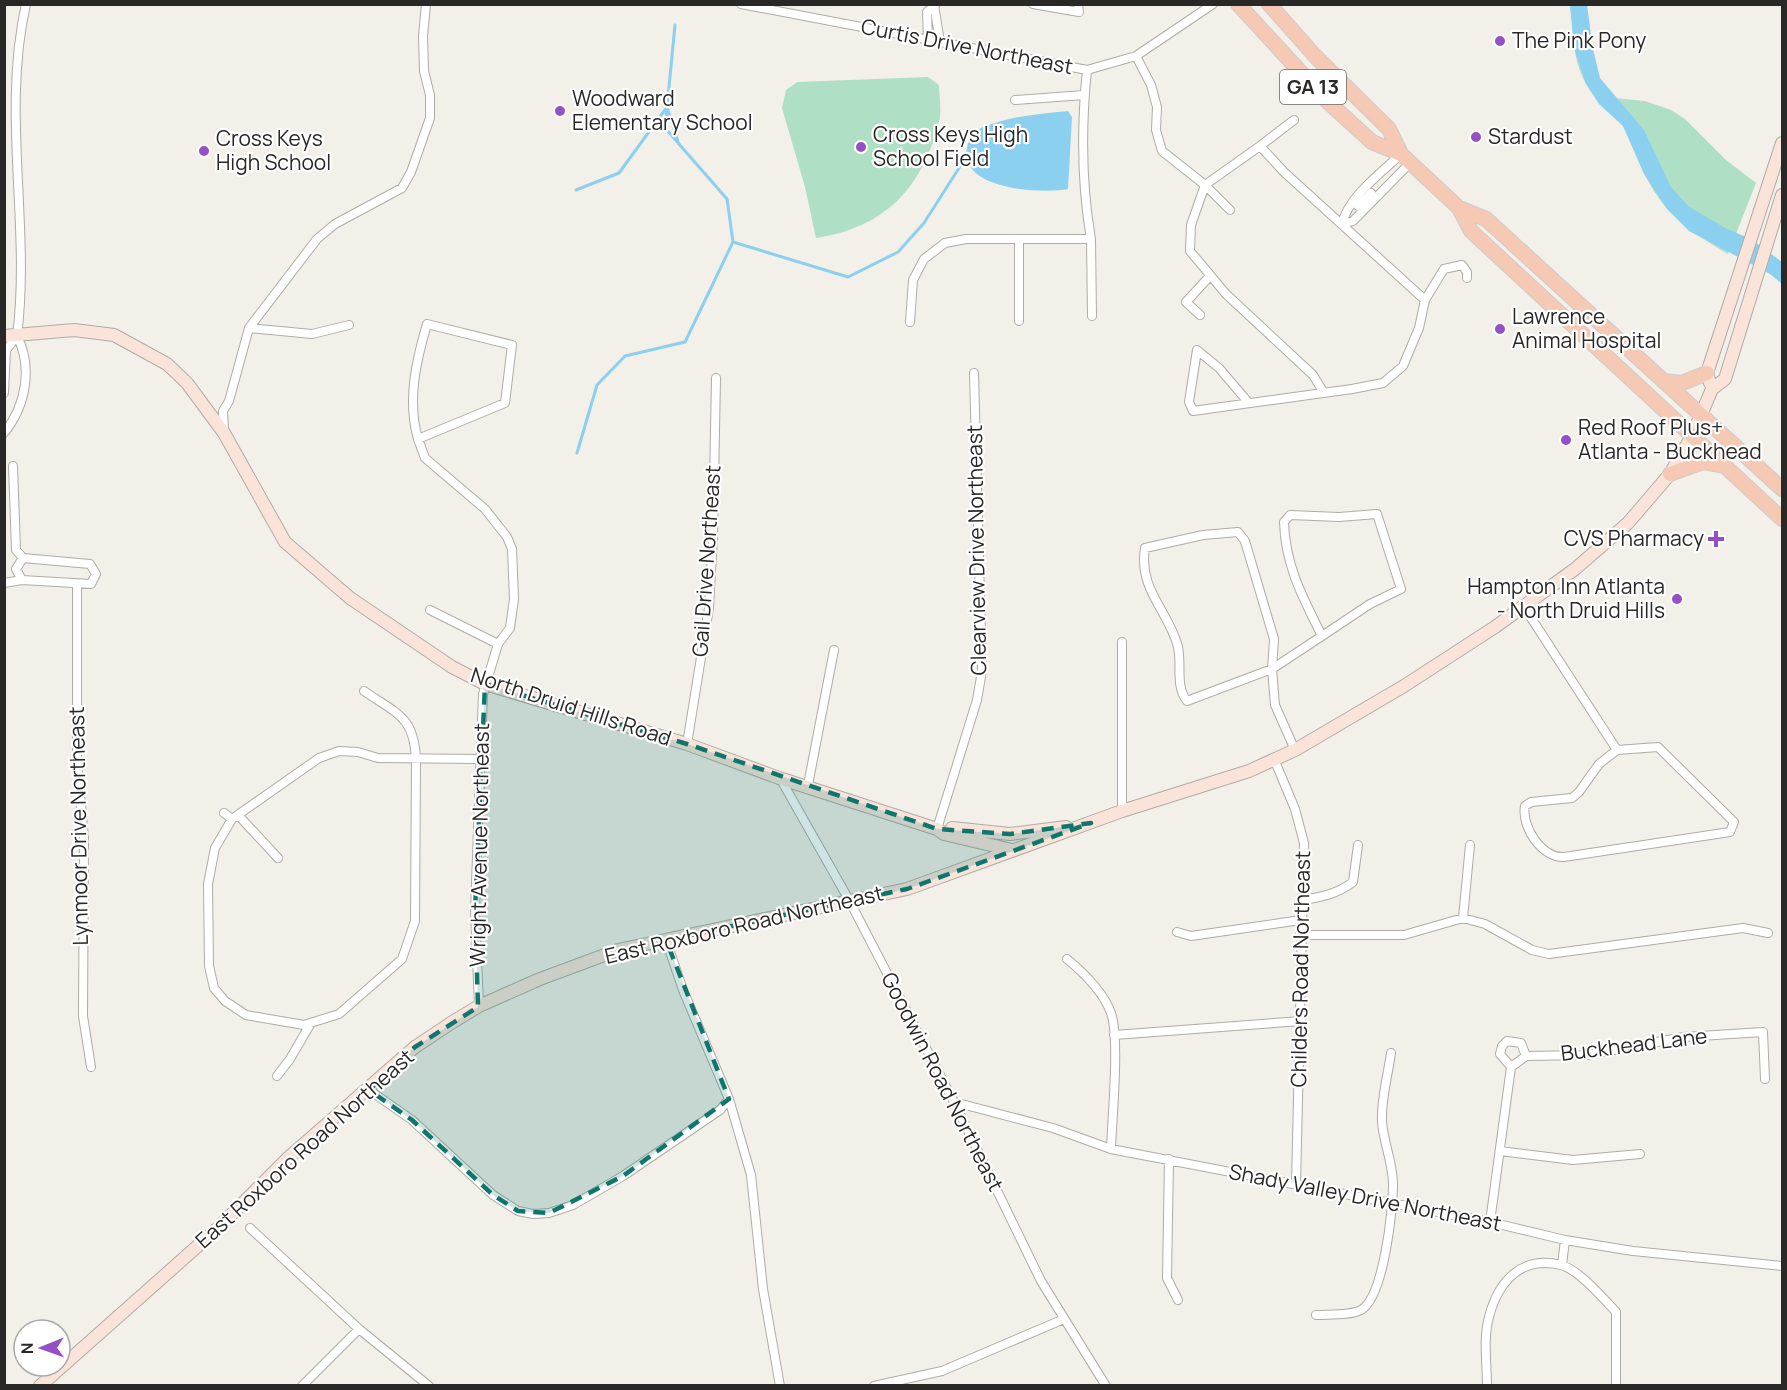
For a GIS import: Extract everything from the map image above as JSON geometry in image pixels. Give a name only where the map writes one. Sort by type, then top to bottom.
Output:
[{"type":"main road","name":"GA 13","points":[[1238,4],[1328,102],[1372,142],[1406,158]]},
{"type":"main road","name":"GA 13","points":[[1269,4],[1316,57],[1389,129],[1406,158],[1459,208],[1471,231],[1782,519]]},
{"type":"main road","points":[[1712,389],[1707,373],[1761,214],[1778,174],[1782,143]]},
{"type":"main road","points":[[937,829],[946,827],[967,832],[1010,834],[1091,823],[1249,771],[1295,750],[1404,686],[1524,607],[1575,569],[1628,523],[1670,474],[1702,415],[1712,389],[1725,379],[1782,195]]},
{"type":"main road","name":"GA 13","points":[[1459,208],[1486,219],[1782,489]]},
{"type":"main road","name":"North Druid Hills Road","points":[[11,336],[74,330],[114,335],[167,364],[187,383],[224,433],[285,542],[350,598],[452,667],[485,684],[687,744],[780,778],[808,785],[937,829],[944,834],[983,845],[1016,850]]},
{"type":"main road","points":[[1663,380],[1685,382],[1707,373]]},
{"type":"main road","points":[[1670,474],[1703,462],[1726,467]]},
{"type":"main road","name":"East Roxboro Road Northeast","points":[[40,1386],[218,1228],[288,1158],[369,1090],[415,1047],[480,1006],[540,979],[618,950],[907,889],[1091,823]]},
{"type":"street","points":[[4,393],[6,350],[11,336],[20,233],[14,109],[21,29],[26,4]]},
{"type":"street","points":[[224,433],[223,411],[229,401],[249,328],[316,239],[335,224],[402,188],[411,172],[430,118],[430,95],[424,71],[423,36],[426,4]]},
{"type":"street","name":"Curtis Drive Northeast","points":[[741,4],[1087,70],[1136,56],[1213,4]]},
{"type":"street","points":[[1033,4],[1079,12],[1078,4]]},
{"type":"street","points":[[928,39],[932,7]]},
{"type":"street","points":[[932,7],[940,42]]},
{"type":"street","points":[[1136,56],[1151,85],[1157,107],[1156,130],[1162,151],[1205,185],[1230,210]]},
{"type":"street","points":[[1087,70],[1081,137],[1084,200],[1091,239],[1092,316]]},
{"type":"street","points":[[1015,100],[1084,94]]},
{"type":"street","points":[[1294,120],[1205,185],[1191,225],[1190,251],[1209,277],[1313,375],[1324,393]]},
{"type":"street","points":[[1260,146],[1284,172],[1425,300]]},
{"type":"street","points":[[1342,224],[1344,215],[1362,203],[1406,158]]},
{"type":"street","points":[[1342,224],[1353,222],[1362,203],[1406,158]]},
{"type":"street","points":[[910,322],[913,280],[924,259],[945,243],[966,239],[1091,239]]},
{"type":"street","points":[[1019,239],[1019,321]]},
{"type":"street","points":[[1248,402],[1219,368],[1197,350],[1189,402],[1193,411],[1383,383],[1403,366],[1419,328],[1425,300],[1444,269],[1462,265],[1467,272],[1467,278]]},
{"type":"street","points":[[1200,315],[1186,302],[1209,277]]},
{"type":"street","name":"Wright Avenue Northeast","points":[[418,439],[505,402],[512,345],[427,324],[417,359],[411,417],[418,439],[425,458],[485,509],[507,537],[512,549],[514,599],[510,628],[498,644],[485,684],[475,911],[480,1006]]},
{"type":"street","points":[[249,328],[312,334],[349,326]]},
{"type":"street","points":[[4,433],[17,413],[24,394],[25,351],[11,336]]},
{"type":"street","name":"Clearview Drive Northeast","points":[[937,829],[976,700],[982,671],[974,373]]},
{"type":"street","name":"Gail Drive Northeast","points":[[687,744],[709,608],[713,537],[716,378]]},
{"type":"street","points":[[4,583],[22,580],[77,585],[91,584],[96,574],[90,564],[23,558],[16,550],[13,466]]},
{"type":"street","points":[[1295,750],[1275,705],[1272,669],[1274,639],[1245,541],[1238,532],[1203,535],[1145,548],[1144,569],[1149,591],[1178,646],[1181,693],[1187,701],[1272,669],[1322,636],[1370,604],[1401,589],[1377,514],[1339,517],[1290,515],[1284,522],[1288,563],[1297,587],[1322,636]]},
{"type":"street","points":[[22,580],[16,569],[23,558]]},
{"type":"street","name":"Lynmoor Drive Northeast","points":[[77,585],[77,761],[84,838],[83,1016],[91,1067]]},
{"type":"street","points":[[1524,607],[1617,750]]},
{"type":"street","points":[[430,610],[498,644]]},
{"type":"street","points":[[1122,642],[1122,812]]},
{"type":"street","points":[[808,785],[834,650]]},
{"type":"street","points":[[364,692],[406,721],[415,738],[416,759],[415,921],[411,938],[402,959],[339,1014],[304,1025],[246,1015],[225,1001],[214,988],[209,966],[208,884],[215,848],[232,816],[319,758],[339,751],[358,752],[378,758],[416,759],[480,759]]},
{"type":"street","points":[[1658,747],[1734,822],[1730,832],[1564,857],[1555,857],[1545,851],[1532,834],[1524,815],[1525,806],[1531,802],[1572,798],[1599,764],[1617,750],[1658,747]]},
{"type":"street","name":"Childers Road Northeast","points":[[1274,759],[1295,809],[1304,843],[1300,935],[1301,1022],[1296,1184]]},
{"type":"street","name":"Goodwin Road Northeast","points":[[780,778],[849,900],[954,1102],[1041,1281],[1106,1386]]},
{"type":"street","points":[[232,816],[278,858]]},
{"type":"street","points":[[1302,900],[1341,891],[1353,882],[1358,845]]},
{"type":"street","points":[[1463,918],[1470,845]]},
{"type":"street","points":[[1300,935],[1404,935],[1463,918],[1485,924],[1532,950],[1549,954],[1743,928],[1768,933]]},
{"type":"street","points":[[1177,932],[1191,936],[1301,920]]},
{"type":"street","points":[[666,940],[683,990],[729,1099],[751,1175],[763,1289],[780,1386]]},
{"type":"street","points":[[1067,959],[1099,991],[1111,1013],[1114,1035],[1111,1149]]},
{"type":"street","points":[[1114,1035],[1301,1022]]},
{"type":"street","points":[[277,1076],[311,1023]]},
{"type":"street","name":"Buckhead Lane","points":[[1526,1056],[1587,1055],[1684,1037],[1763,1032],[1765,1079]]},
{"type":"street","points":[[1490,1222],[1510,1067],[1500,1054],[1502,1046],[1507,1041],[1513,1040],[1521,1043],[1526,1056],[1510,1067]]},
{"type":"street","points":[[1316,1315],[1361,1310],[1371,1301],[1377,1283],[1393,1205],[1390,1158],[1382,1120],[1391,1053]]},
{"type":"street","points":[[369,1090],[412,1120],[493,1195],[518,1210],[533,1215],[549,1213],[573,1205],[623,1176],[720,1110],[729,1099]]},
{"type":"street","name":"Shady Valley Drive Northeast","points":[[954,1102],[1053,1128],[1111,1149],[1490,1222],[1565,1240],[1633,1251],[1782,1266]]},
{"type":"street","points":[[1500,1151],[1574,1160],[1640,1154]]},
{"type":"street","points":[[1169,1160],[1167,1278],[1178,1300]]},
{"type":"street","points":[[250,1228],[359,1329],[429,1386]]},
{"type":"street","points":[[1562,1265],[1565,1240]]},
{"type":"street","points":[[1487,1386],[1488,1319],[1501,1287],[1505,1280],[1522,1268],[1542,1264],[1562,1265],[1598,1292],[1616,1312],[1616,1386]]},
{"type":"street","points":[[873,1386],[942,1371],[1064,1319]]},
{"type":"street","points":[[302,1386],[359,1329]]},
{"type":"highlighted area","points":[[485,684],[687,744],[937,829],[1010,834],[1091,823],[907,889],[666,940],[729,1099],[623,1176],[549,1213],[518,1211],[493,1195],[412,1120],[369,1090],[415,1047],[478,1007],[475,911]]},
{"type":"green space","points":[[1570,5],[1605,97],[1645,101],[1671,110],[1685,119],[1726,160],[1756,183],[1728,254],[1690,229],[1659,199],[1623,126],[1593,94],[1583,78],[1575,53]]},
{"type":"green space","name":"Cross Keys High School Field","points":[[928,77],[939,85],[940,118],[932,146],[911,186],[880,215],[862,225],[816,238],[805,187],[782,108],[786,90],[797,82]]},
{"type":"water","points":[[1570,5],[1587,5],[1593,49],[1600,78],[1644,130],[1671,187],[1688,206],[1725,228],[1751,239],[1782,262],[1782,284],[1770,274],[1689,231],[1667,209],[1644,174],[1623,126],[1599,104],[1586,84],[1574,48]]},
{"type":"water","points":[[1068,111],[1072,117],[1068,189],[1040,191],[1004,186],[988,181],[976,173],[968,162],[968,145],[972,136],[980,128],[1014,118]]},
{"type":"waterway","points":[[675,25],[665,128],[727,199],[733,242],[848,277],[898,252],[924,223],[966,157]]},
{"type":"waterway","points":[[576,190],[619,173],[667,107],[678,142]]},
{"type":"waterway","points":[[577,453],[597,385],[625,356],[685,342],[733,242]]},
{"type":"place","name":"The Pink Pony","points":[[1500,41]]},
{"type":"place","name":"Woodward Elementary School","points":[[560,111]]},
{"type":"place","name":"Stardust","points":[[1476,137]]},
{"type":"place","name":"Cross Keys High School Field","points":[[861,147]]},
{"type":"place","name":"Cross Keys High School","points":[[204,151]]},
{"type":"place","name":"Lawrence Animal Hospital","points":[[1500,329]]},
{"type":"place","name":"Red Roof Plus+ Atlanta - Buckhead","points":[[1566,440]]},
{"type":"place","name":"CVS Pharmacy","points":[[1716,539]]},
{"type":"place","name":"Hampton Inn Atlanta - North Druid Hills","points":[[1677,599]]}]
